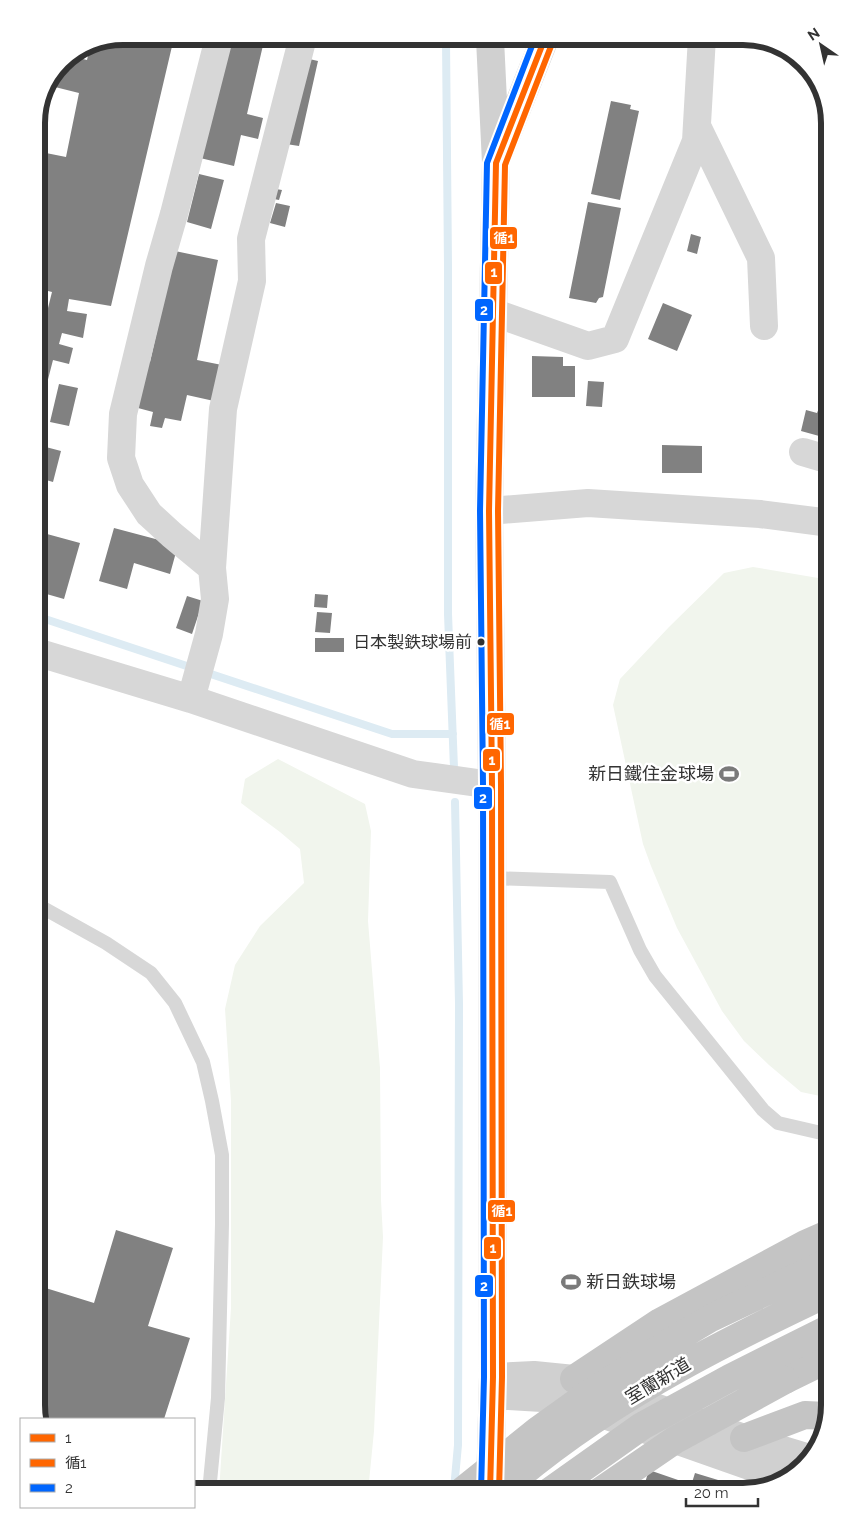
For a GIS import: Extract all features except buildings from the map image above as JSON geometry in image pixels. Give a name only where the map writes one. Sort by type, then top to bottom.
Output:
[{"type":"highway","points":[[574,1379],[660,1322],[821,1237]]},
{"type":"highway","points":[[472,1483],[560,1415],[667,1344],[709,1319],[821,1265]]},
{"type":"highway","name":"室蘭新道","points":[[510,1483],[529,1467],[639,1390],[695,1358],[821,1296]]},
{"type":"highway","name":"室蘭新道","points":[[562,1483],[642,1426],[730,1378],[821,1332]]},
{"type":"highway","points":[[612,1483],[675,1440],[821,1362]]},
{"type":"highway","points":[[744,1438],[805,1414],[820,1415]]},
{"type":"street","points":[[212,568],[149,514],[130,485],[121,458],[122,414],[217,45]]},
{"type":"street","points":[[196,680],[209,634],[215,598],[212,568],[223,409],[252,281],[251,239],[301,45]]},
{"type":"street","points":[[490,45],[496,163],[489,510],[492,785],[493,1386],[490,1483]]},
{"type":"street","points":[[496,163],[541,45]]},
{"type":"street","points":[[492,312],[588,346],[615,339],[696,141],[702,45]]},
{"type":"street","points":[[697,126],[760,258],[764,326]]},
{"type":"street","points":[[803,452],[821,457]]},
{"type":"street","points":[[489,510],[588,503],[760,514],[821,522]]},
{"type":"street","points":[[45,654],[196,680],[412,774],[492,785]]},
{"type":"street","points":[[493,1386],[534,1375],[574,1379],[744,1438],[803,1456]]},
{"type":"street","points":[[493,1386],[559,1399],[770,1478]]},
{"type":"street","points":[[777,1475],[781,1449]]},
{"type":"lane","points":[[491,878],[610,882],[640,950],[655,976],[763,1110],[778,1123],[821,1133]]},
{"type":"lane","points":[[45,909],[106,943],[150,974],[174,1003],[204,1062],[222,1155],[218,1398],[210,1483]]},
{"type":"shaded area","name":"新日鐵住金球場","points":[[753,567],[821,578],[821,1096],[801,1092],[744,1041],[722,1011],[677,928],[643,844],[613,705],[620,679],[724,573]]},
{"type":"shaded area","points":[[278,759],[365,804],[371,831],[368,921],[380,1068],[383,1237],[374,1431],[369,1483],[220,1483],[231,1308],[231,1101],[225,1009],[235,965],[260,926],[304,883],[300,849],[241,803],[245,779]]},
{"type":"waterway","points":[[446,45],[448,614],[454,768]]},
{"type":"waterway","points":[[45,619],[392,734],[453,734]]},
{"type":"waterway","points":[[455,802],[459,1004],[458,1445],[455,1483]]},
{"type":"transit line","name":"2","points":[[481,1483],[484,1377],[483,785],[480,511],[487,163],[532,45]]},
{"type":"transit line","name":"1","points":[[490,1483],[493,1377],[492,785],[489,511],[496,163],[542,45]]},
{"type":"transit line","name":"循1","points":[[499,1483],[502,1377],[501,785],[498,511],[505,165],[551,45]]},
{"type":"place","name":"日本製鉄球場前","points":[[481,642]]},
{"type":"place","name":"新日鐵住金球場","points":[[729,774]]},
{"type":"place","name":"新日鉄球場","points":[[571,1282]]}]
